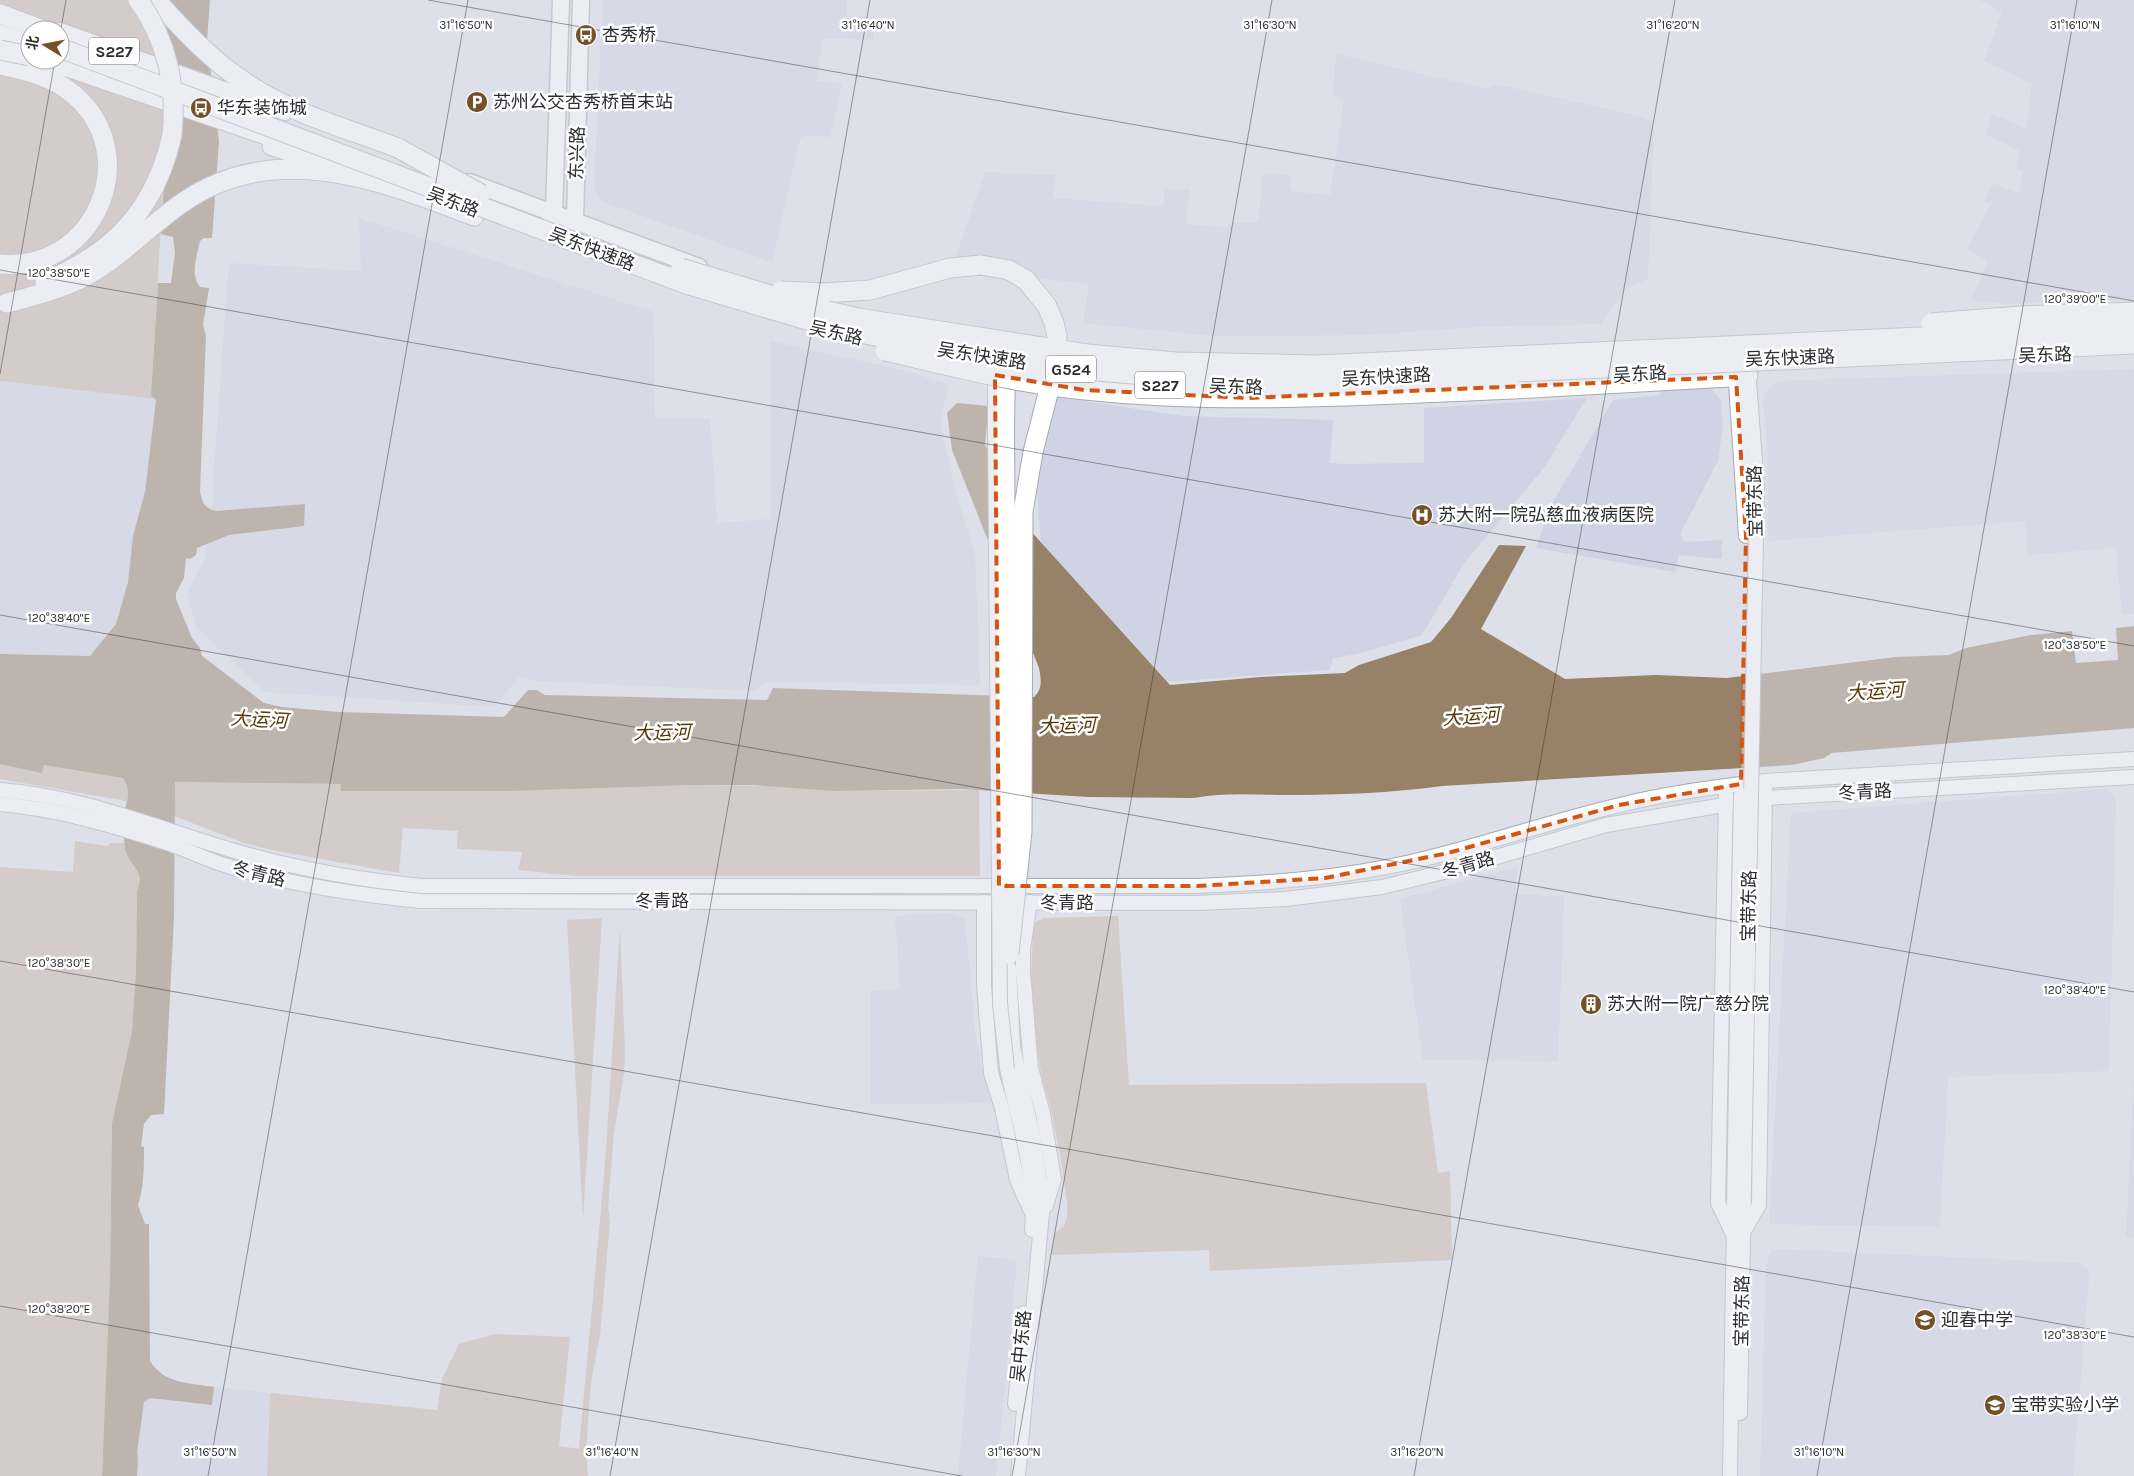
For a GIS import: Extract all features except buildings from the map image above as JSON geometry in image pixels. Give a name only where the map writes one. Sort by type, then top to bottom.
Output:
[{"type":"highway","points":[[4,305],[91,258],[110,244],[134,219],[148,200],[158,180],[172,135],[174,109],[172,84],[167,60],[158,36],[138,0]]},
{"type":"highway","points":[[156,0],[186,33],[225,69],[259,92],[296,109],[398,148],[481,194]]},
{"type":"highway","points":[[0,14],[20,22]]},
{"type":"highway","points":[[0,26],[20,33]]},
{"type":"highway","name":"吴东快速路","points":[[70,41],[638,254],[748,289],[858,318],[1087,354],[1168,362],[1317,365],[1581,351],[2134,327]]},
{"type":"highway","points":[[0,49],[20,54]]},
{"type":"highway","points":[[0,49],[20,56]]},
{"type":"highway","name":"吴东快速路","points":[[70,52],[541,232],[689,284],[800,318],[856,332],[1044,366],[1133,376],[1247,381],[1317,381],[1582,367],[2134,344]]},
{"type":"highway","points":[[0,65],[47,78],[77,97],[91,114],[101,132],[108,167],[101,202],[91,221],[78,238],[60,251],[41,260],[20,264],[0,264]]},
{"type":"highway","points":[[70,68],[279,140],[376,176],[474,216],[541,232]]},
{"type":"highway","points":[[55,70],[153,109],[327,163],[376,176]]},
{"type":"highway","points":[[4,305],[54,290],[87,276],[184,202],[211,186],[241,176],[272,170],[305,168],[345,174],[409,191]]},
{"type":"highway","points":[[748,289],[825,293],[855,292],[886,287],[960,266],[989,265],[1009,270],[1026,280],[1041,297],[1052,316],[1057,336],[1055,357],[1051,383],[1029,471],[1023,512],[1022,831],[1009,954]]},
{"type":"highway","points":[[1581,351],[1685,338],[1814,332],[2021,316],[2134,312]]},
{"type":"highway","points":[[800,318],[854,343],[1006,378],[1084,390],[1237,397],[1317,398],[1513,389],[1742,373]]},
{"type":"main road","name":"东兴路","points":[[541,232],[554,212],[561,0]]},
{"type":"main road","name":"东兴路","points":[[566,244],[575,220],[581,0]]},
{"type":"main road","name":"吴东路","points":[[0,8],[32,20]]},
{"type":"main road","points":[[0,33],[20,40]]},
{"type":"main road","name":"吴东路","points":[[70,34],[554,212],[695,266],[859,310],[1007,335],[1131,352],[1246,356],[1317,356],[2134,319]]},
{"type":"main road","name":"吴东路","points":[[70,59],[541,232],[566,244],[688,290],[798,324],[927,354],[1001,368],[1085,380],[1131,384],[1317,389],[1742,373],[2134,351]]},
{"type":"main road","points":[[1007,335],[1001,368],[1000,1003],[1032,1195],[1038,1216]]},
{"type":"main road","name":"宝带东路","points":[[1730,1476],[1738,1234],[1751,536],[1740,337]]},
{"type":"main road","points":[[1001,428],[1012,1067]]},
{"type":"main road","name":"冬青路","points":[[0,790],[46,796],[120,813],[238,852],[284,864],[380,881],[422,886],[1197,886],[1284,882],[1348,874],[1448,853],[1619,805],[1726,786],[1766,781],[2134,758]]},
{"type":"main road","name":"冬青路","points":[[0,804],[62,813],[180,848],[234,868],[280,880],[369,896],[421,901],[1240,902],[1335,894],[1415,880],[1606,825],[1726,803],[1765,798],[2134,777]]},
{"type":"main road","points":[[1726,786],[1718,1203],[1738,1234],[1759,1204],[1766,781]]},
{"type":"main road","points":[[984,902],[984,985],[991,1073],[1002,1108],[1017,1180],[1038,1216]]},
{"type":"main road","points":[[1030,902],[1023,949],[1027,1042],[1031,1068],[1049,1143],[1054,1179],[1038,1216]]},
{"type":"main road","name":"吴中东路","points":[[1008,1476],[1038,1216]]},
{"type":"main road","name":"吴中东路","points":[[1018,1476],[1038,1216]]},
{"type":"main road","name":"宝带东路","points":[[1738,1234],[1739,1476]]},
{"type":"highlighted area","points":[[995,375],[1084,390],[1247,398],[1736,377],[1746,536],[1741,784],[1619,805],[1448,853],[1325,878],[1197,886],[999,886]]},
{"type":"shaded area","points":[[0,0],[166,0],[171,55],[151,395],[156,399],[0,381]]},
{"type":"shaded area","points":[[603,0],[847,0],[847,16],[874,17],[873,40],[823,38],[816,81],[842,84],[830,137],[807,135],[800,138],[772,262],[603,202],[594,188]]},
{"type":"shaded area","points":[[1980,0],[2134,0],[2134,299],[2007,304],[1971,300],[1988,261],[1967,249],[1991,204],[1984,202],[1993,183],[2019,194],[2023,172],[2016,168],[2020,151],[1986,134],[1992,114],[2026,129],[2032,84],[1984,61],[2002,12]]},
{"type":"shaded area","points":[[1336,54],[1487,89],[1495,84],[1635,115],[1654,122],[1648,278],[1623,292],[1601,324],[1476,327],[1367,335],[1214,336],[1083,323],[1089,284],[1036,278],[955,260],[985,172],[1056,175],[1053,198],[1163,206],[1165,189],[1190,189],[1186,224],[1227,228],[1230,223],[1258,222],[1263,173],[1290,175],[1290,191],[1330,195],[1344,101],[1333,96]]},
{"type":"shaded area","points":[[359,218],[654,312],[655,418],[710,419],[717,523],[770,519],[770,341],[907,371],[949,385],[940,421],[955,490],[975,553],[980,685],[767,682],[755,691],[535,681],[519,677],[494,707],[265,692],[196,627],[187,593],[206,557],[214,489],[229,263],[361,271]]},
{"type":"shaded area","points":[[2134,369],[2134,614],[2122,615],[2116,548],[2028,555],[2025,521],[1768,541],[1767,441],[1763,401],[1765,393],[1778,381]]},
{"type":"shaded area","points":[[0,381],[156,399],[145,492],[133,536],[128,582],[116,624],[90,656],[0,654]]},
{"type":"shaded area","points":[[1701,384],[1712,389],[1721,401],[1723,425],[1718,461],[1680,534],[1684,542],[1722,540],[1722,559],[1679,555],[1675,572],[1536,548],[1550,507],[1613,400],[1659,395],[1667,387]]},
{"type":"shaded area","points":[[1057,397],[1183,416],[1333,420],[1330,463],[1344,464],[1424,463],[1424,408],[1587,398],[1543,469],[1465,562],[1422,635],[1358,654],[1333,658],[1330,670],[1167,682],[1041,543],[1036,480]]},
{"type":"shaded area","points":[[0,764],[42,772],[44,765],[175,782],[341,784],[341,791],[511,791],[695,785],[795,786],[834,791],[979,790],[980,876],[576,876],[518,870],[522,852],[457,849],[458,831],[403,828],[399,873],[271,850],[244,843],[174,816],[121,800],[0,779]]},
{"type":"shaded area","points":[[2108,789],[2116,799],[2109,1071],[1948,1077],[1940,1227],[1769,1224],[1791,813]]},
{"type":"shaded area","points":[[75,841],[107,846],[110,843],[125,843],[139,878],[132,1031],[112,1123],[110,1277],[102,1476],[0,1476],[0,867],[73,872]]},
{"type":"shaded area","points":[[1517,867],[1515,894],[1564,897],[1558,1061],[1423,1060],[1400,899]]},
{"type":"shaded area","points":[[951,913],[965,919],[975,1031],[981,1066],[991,1103],[871,1104],[871,991],[900,988],[895,916]]},
{"type":"shaded area","points":[[1118,916],[1129,1085],[1426,1083],[1438,1173],[1450,1171],[1452,1260],[1210,1271],[1209,1250],[1052,1255],[1054,1234],[1064,1226],[1067,1218],[1067,1202],[1060,1154],[1035,1039],[1031,977],[1033,929],[1036,922],[1044,918]]},
{"type":"shaded area","points":[[602,918],[583,1219],[567,920]]},
{"type":"shaded area","points":[[620,928],[625,1052],[624,1074],[614,1133],[608,1208],[610,1222],[600,1335],[591,1382],[586,1450],[588,1476],[267,1476],[270,1393],[437,1410],[442,1379],[459,1344],[495,1334],[570,1337],[559,1446],[579,1449],[605,1165]]},
{"type":"shaded area","points":[[2134,1076],[2134,1237],[2126,1237]]},
{"type":"shaded area","name":"迎春中学","points":[[1777,1249],[2079,1263],[2088,1270],[2089,1277],[2073,1476],[1760,1476],[1766,1265],[1771,1251]]},
{"type":"shaded area","points":[[978,1256],[1017,1260],[996,1476],[958,1476]]},
{"type":"shaded area","points":[[214,1387],[270,1393],[267,1476],[137,1476],[138,1459],[136,1453],[144,1402],[149,1398],[212,1405]]},
{"type":"water","name":"大运河","points":[[166,0],[210,0],[207,41],[219,141],[212,238],[204,238],[200,241],[195,271],[195,277],[200,287],[209,288],[203,325],[206,336],[200,491],[204,504],[216,511],[305,504],[304,526],[229,535],[197,548],[196,555],[190,559],[186,558],[184,578],[176,593],[176,599],[192,638],[200,648],[202,656],[264,703],[282,707],[339,712],[504,717],[528,690],[537,690],[545,695],[767,700],[773,688],[1034,697],[1040,687],[1039,668],[952,450],[947,413],[957,403],[989,406],[985,444],[1008,499],[1028,528],[1170,685],[1261,677],[1345,673],[1359,665],[1431,642],[1451,618],[1499,545],[1526,546],[1481,629],[1565,679],[1656,675],[1727,678],[1896,657],[1949,655],[1966,648],[2031,635],[2072,631],[2076,663],[2118,660],[2116,628],[2134,626],[2134,728],[1832,753],[1824,758],[1792,765],[1325,795],[1228,794],[1194,798],[1089,797],[960,789],[834,791],[753,785],[511,791],[341,791],[341,784],[175,782],[174,917],[164,1114],[151,1115],[144,1124],[141,1146],[144,1147],[143,1176],[138,1205],[145,1224],[149,1224],[150,1361],[156,1369],[170,1378],[214,1387],[212,1405],[150,1398],[144,1402],[137,1453],[137,1476],[102,1476],[110,1277],[112,1123],[132,1031],[136,969],[137,891],[140,879],[125,847],[123,822],[128,791],[123,778],[44,765],[42,773],[0,764],[0,654],[90,656],[116,624],[128,582],[133,536],[145,492],[156,400],[151,395],[158,283],[171,283],[175,253],[173,237],[161,234],[171,55],[166,27]]},
{"type":"place","name":"杏秀桥","points":[[586,35]]},
{"type":"place","name":"苏州公交杏秀桥首末站","points":[[477,102]]},
{"type":"place","name":"华东装饰城","points":[[201,108]]},
{"type":"place","name":"苏大附一院弘慈血液病医院","points":[[1422,515]]},
{"type":"place","name":"苏大附一院广慈分院","points":[[1591,1004]]},
{"type":"place","name":"迎春中学","points":[[1925,1320]]},
{"type":"place","name":"宝带实验小学","points":[[1995,1405]]}]
